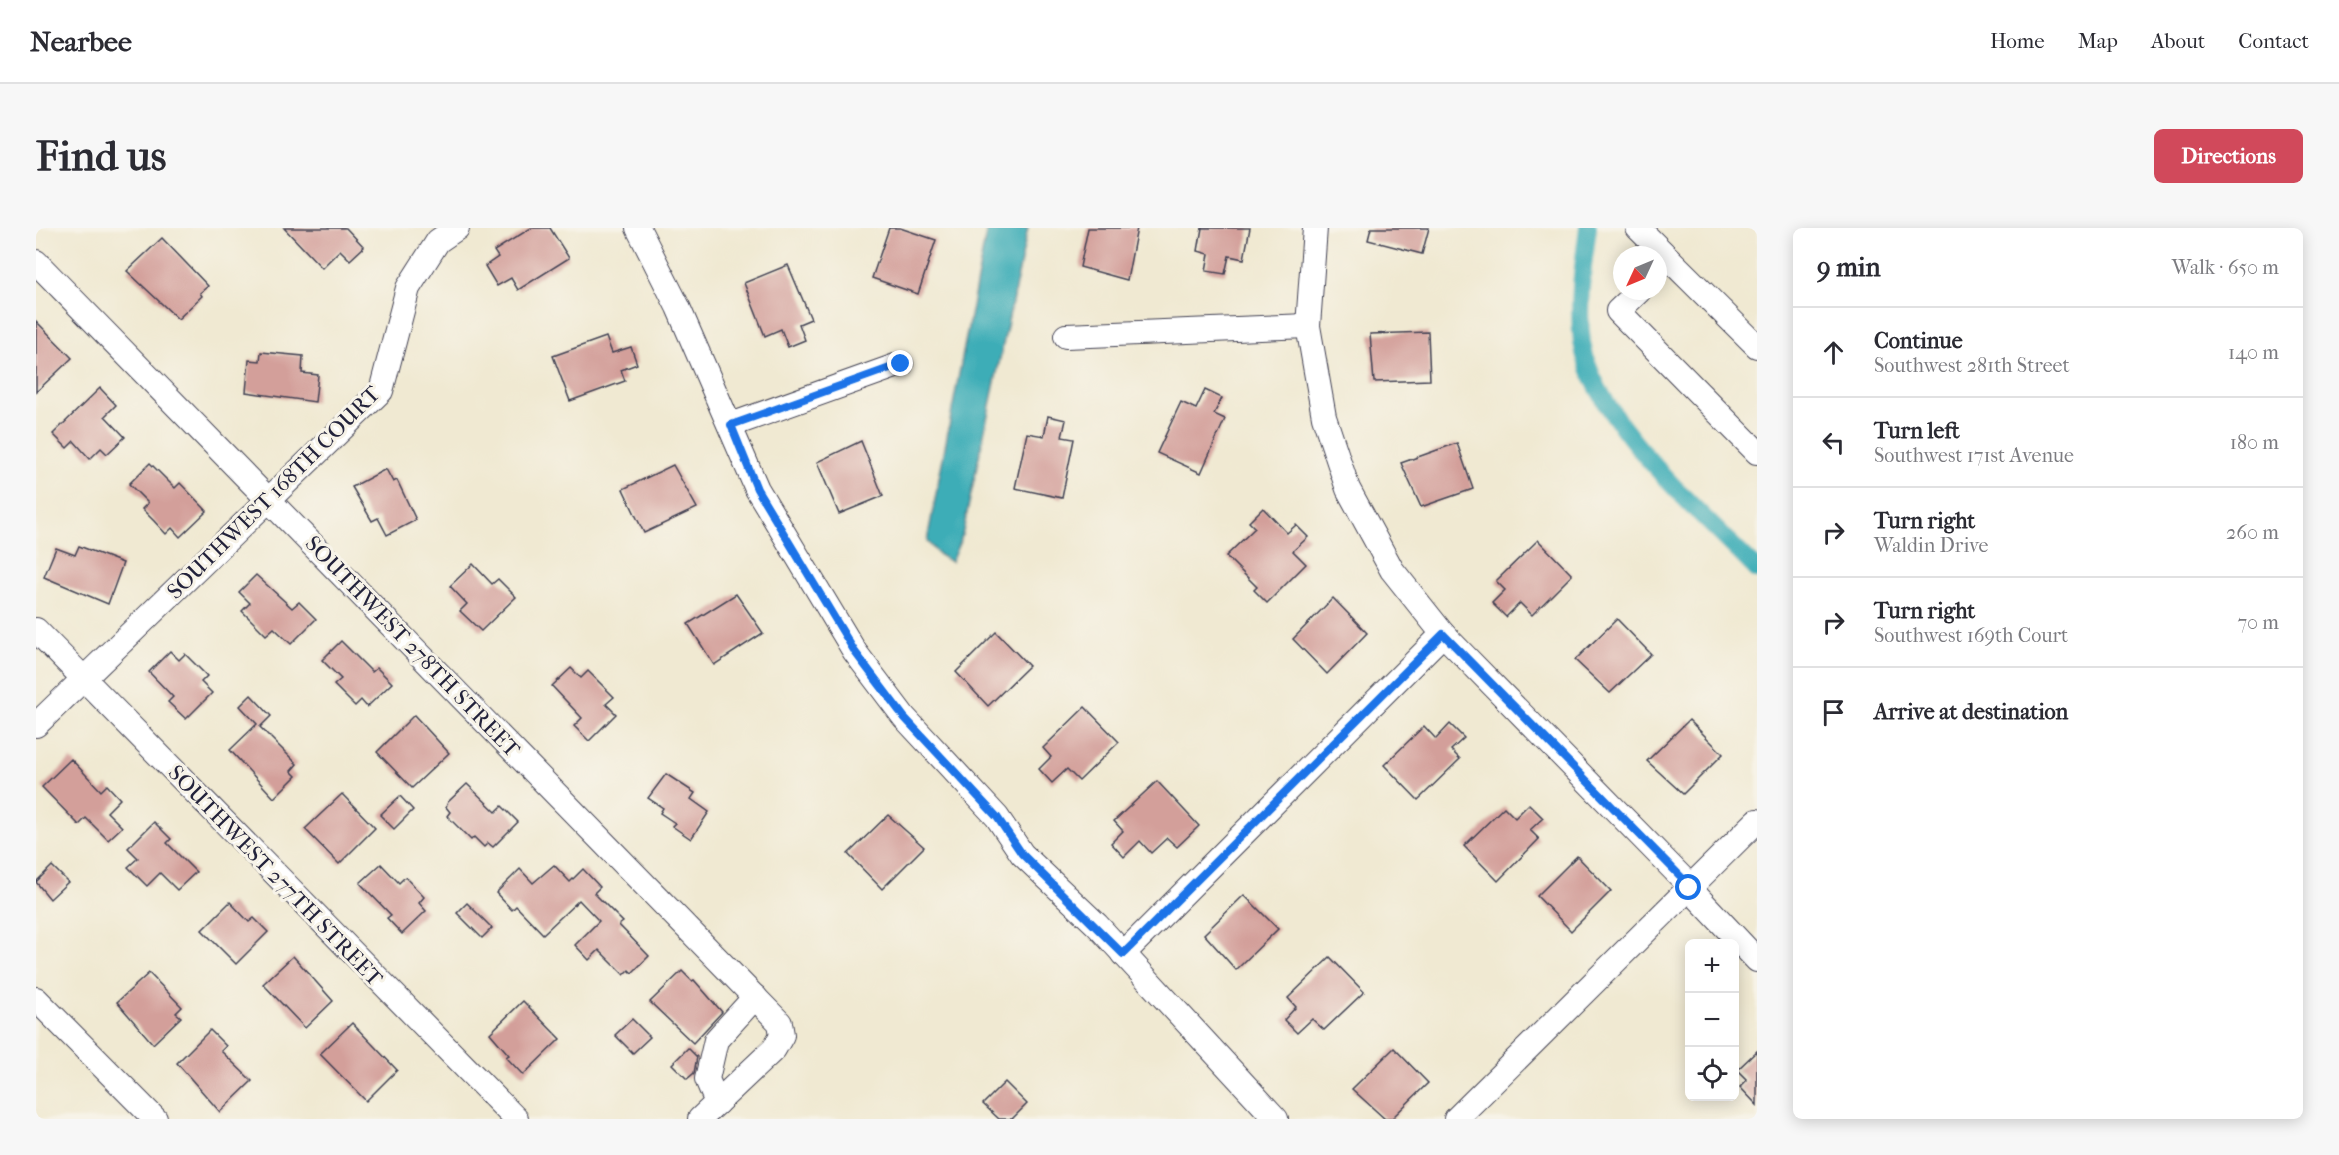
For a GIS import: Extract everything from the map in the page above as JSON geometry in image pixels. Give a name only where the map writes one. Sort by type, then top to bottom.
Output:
[{"type":"street","name":"SOUTHWEST 168TH COURT","points":[[36,725],[381,391],[408,288],[438,241],[457,228]]},
{"type":"street","points":[[638,228],[731,425],[757,489],[855,652],[904,717],[997,817],[1022,854],[1123,954],[1276,1119]]},
{"type":"street","points":[[1315,228],[1308,327],[1324,417],[1348,489],[1392,570],[1443,634],[1690,887],[1757,960]]},
{"type":"street","points":[[1638,228],[1650,246]]},
{"type":"street","name":"SOUTHWEST 278TH STREET","points":[[36,262],[780,1023],[782,1035],[774,1049],[709,1111]]},
{"type":"street","points":[[1667,269],[1757,346]]},
{"type":"street","points":[[1630,300],[1618,311],[1757,452]]},
{"type":"street","points":[[1066,336],[1308,327]]},
{"type":"street","points":[[731,425],[901,364]]},
{"type":"street","name":"SOUTHWEST 277TH STREET","points":[[36,630],[516,1119]]},
{"type":"street","points":[[1123,954],[1443,634]]},
{"type":"street","points":[[1456,1119],[1757,821]]},
{"type":"street","points":[[709,1111],[707,1079],[717,1040],[754,997]]},
{"type":"street","points":[[36,999],[155,1119]]},
{"type":"water","points":[[987,228],[1028,228],[962,536],[951,562],[938,554],[927,541]]},
{"type":"building","points":[[284,228],[346,228],[364,247],[350,260],[340,250],[322,268]]},
{"type":"building","points":[[531,228],[550,228],[569,258],[518,290],[511,278],[497,286],[485,266],[498,257],[494,251]]},
{"type":"building","points":[[889,228],[900,228],[936,240],[918,294],[872,278]]},
{"type":"building","points":[[1088,228],[1137,228],[1127,280],[1080,267]]},
{"type":"building","points":[[1202,228],[1250,228],[1244,259],[1229,256],[1225,274],[1206,271],[1209,254],[1198,251]]},
{"type":"building","points":[[1371,228],[1429,228],[1422,254],[1368,240]]},
{"type":"building","points":[[162,238],[208,286],[200,293],[202,296],[178,319],[127,271]]},
{"type":"building","points":[[788,265],[811,319],[799,324],[805,340],[788,347],[781,329],[765,336],[744,283]]},
{"type":"building","points":[[36,321],[72,358],[36,392]]},
{"type":"building","points":[[1428,332],[1430,380],[1374,382],[1370,334]]},
{"type":"building","points":[[606,337],[612,353],[631,347],[637,364],[621,370],[625,381],[570,401],[553,356]]},
{"type":"building","points":[[261,352],[303,356],[302,373],[318,375],[315,402],[246,392],[249,360],[260,361]]},
{"type":"building","points":[[100,388],[116,405],[105,416],[125,437],[107,454],[101,448],[90,459],[74,441],[67,448],[53,434]]},
{"type":"building","points":[[1205,390],[1222,398],[1214,414],[1225,419],[1201,473],[1157,453],[1181,402],[1196,409]]},
{"type":"building","points":[[1048,416],[1066,420],[1062,437],[1074,439],[1062,498],[1015,488],[1027,433],[1044,436]]},
{"type":"building","points":[[861,441],[883,496],[839,514],[817,462]]},
{"type":"building","points":[[1457,443],[1473,489],[1421,507],[1401,463]]},
{"type":"building","points":[[150,463],[175,488],[180,483],[207,511],[180,537],[172,528],[166,534],[142,509],[148,503],[129,484]]},
{"type":"building","points":[[673,465],[697,508],[644,533],[623,489]]},
{"type":"building","points":[[386,469],[393,482],[397,480],[416,520],[387,535],[378,518],[372,521],[352,487]]},
{"type":"building","points":[[1263,508],[1287,533],[1296,525],[1308,537],[1293,551],[1306,564],[1267,603],[1254,590],[1257,587],[1226,556],[1255,528],[1249,522]]},
{"type":"building","points":[[1538,540],[1572,575],[1532,615],[1520,603],[1506,617],[1492,603],[1505,590],[1496,581]]},
{"type":"building","points":[[79,546],[123,563],[108,604],[44,577],[56,548],[75,555]]},
{"type":"building","points":[[473,564],[492,584],[498,579],[516,597],[481,631],[460,611],[467,604],[450,586]]},
{"type":"building","points":[[256,575],[292,608],[299,602],[316,619],[291,644],[274,628],[266,635],[242,611],[250,603],[239,592]]},
{"type":"building","points":[[736,594],[763,633],[714,665],[688,624]]},
{"type":"building","points":[[1333,598],[1367,633],[1327,674],[1293,639]]},
{"type":"building","points":[[1617,619],[1651,654],[1610,693],[1575,660]]},
{"type":"building","points":[[996,632],[1029,666],[988,706],[956,672]]},
{"type":"building","points":[[341,641],[372,672],[377,668],[392,683],[367,707],[361,700],[355,706],[334,685],[341,679],[322,660]]},
{"type":"building","points":[[170,651],[179,660],[185,654],[207,676],[201,682],[212,693],[186,719],[168,702],[173,697],[149,672]]},
{"type":"building","points":[[571,668],[581,678],[588,671],[614,697],[606,704],[616,714],[589,741],[574,726],[582,718],[552,686]]},
{"type":"building","points":[[251,695],[271,716],[260,727],[297,764],[291,771],[296,776],[274,798],[230,750],[257,724],[240,706]]},
{"type":"building","points":[[1085,707],[1119,742],[1079,781],[1067,769],[1052,783],[1039,769],[1051,757],[1043,748]]},
{"type":"building","points":[[414,715],[449,753],[412,788],[377,752]]},
{"type":"building","points":[[1689,720],[1723,754],[1683,794],[1647,761]]},
{"type":"building","points":[[1450,724],[1464,738],[1451,750],[1460,759],[1418,800],[1384,765],[1424,726],[1436,739]]},
{"type":"building","points":[[71,759],[101,791],[107,785],[120,799],[107,812],[122,827],[108,840],[86,818],[79,825],[42,787]]},
{"type":"building","points":[[666,774],[695,793],[691,799],[709,812],[691,839],[672,826],[675,823],[660,813],[663,808],[648,798]]},
{"type":"building","points":[[1157,781],[1199,826],[1177,847],[1167,838],[1151,853],[1140,841],[1124,857],[1111,843],[1123,831],[1114,821]]},
{"type":"building","points":[[467,784],[496,812],[502,806],[518,822],[493,847],[488,843],[484,847],[474,837],[471,840],[447,816],[450,812],[446,807],[448,802]]},
{"type":"building","points":[[342,794],[375,828],[339,864],[305,829]]},
{"type":"building","points":[[400,796],[413,810],[394,829],[380,815]]},
{"type":"building","points":[[1529,804],[1543,818],[1530,830],[1539,839],[1498,881],[1464,846],[1504,807],[1515,818]]},
{"type":"building","points":[[888,815],[924,847],[882,889],[848,854]]},
{"type":"building","points":[[154,822],[171,839],[167,843],[196,872],[177,890],[160,873],[147,886],[128,867],[138,858],[128,848]]},
{"type":"building","points":[[1577,856],[1611,891],[1571,931],[1537,896]]},
{"type":"building","points":[[381,864],[399,883],[405,877],[424,897],[419,903],[426,911],[402,934],[387,918],[391,915],[360,883]]},
{"type":"building","points":[[554,865],[570,882],[583,869],[600,887],[594,893],[623,922],[619,925],[649,956],[632,973],[629,970],[624,975],[599,950],[589,960],[575,945],[599,921],[579,900],[543,934],[516,906],[512,910],[496,893],[520,869],[533,883]]},
{"type":"building","points":[[52,866],[68,882],[50,899],[36,882]]},
{"type":"building","points":[[1244,895],[1278,929],[1236,970],[1204,934]]},
{"type":"building","points":[[230,902],[249,922],[254,918],[268,932],[236,964],[202,930]]},
{"type":"building","points":[[467,903],[492,928],[482,938],[457,913]]},
{"type":"building","points":[[293,956],[333,1001],[305,1028],[263,984]]},
{"type":"building","points":[[1330,957],[1364,992],[1324,1030],[1312,1019],[1297,1033],[1284,1020],[1296,1007],[1288,998]]},
{"type":"building","points":[[682,971],[692,981],[694,980],[722,1012],[693,1043],[650,1002]]},
{"type":"building","points":[[149,973],[182,1007],[176,1013],[181,1017],[153,1044],[117,1002]]},
{"type":"building","points":[[523,1001],[560,1039],[523,1075],[506,1057],[509,1055],[490,1033]]},
{"type":"building","points":[[632,1019],[650,1037],[633,1053],[615,1035]]},
{"type":"building","points":[[352,1023],[397,1070],[366,1101],[320,1054]]},
{"type":"building","points":[[210,1030],[226,1046],[221,1051],[252,1081],[220,1112],[177,1063]]},
{"type":"building","points":[[688,1048],[697,1057],[694,1073],[687,1079],[672,1064]]},
{"type":"building","points":[[1394,1048],[1428,1083],[1391,1119],[1385,1119],[1352,1089]]},
{"type":"building","points":[[1757,1051],[1757,1105],[1740,1087],[1747,1080],[1739,1072],[1739,1068]]},
{"type":"building","points":[[1005,1082],[1027,1104],[1012,1119],[999,1119],[983,1104]]},
{"type":"waterway","points":[[1588,228],[1580,313],[1582,342],[1590,372],[1606,403],[1653,464],[1757,570]]},
{"type":"route","points":[[901,364],[731,425],[757,489],[855,652],[904,717],[997,817],[1022,854],[1123,954],[1443,634],[1690,886],[1689,888]]}]
